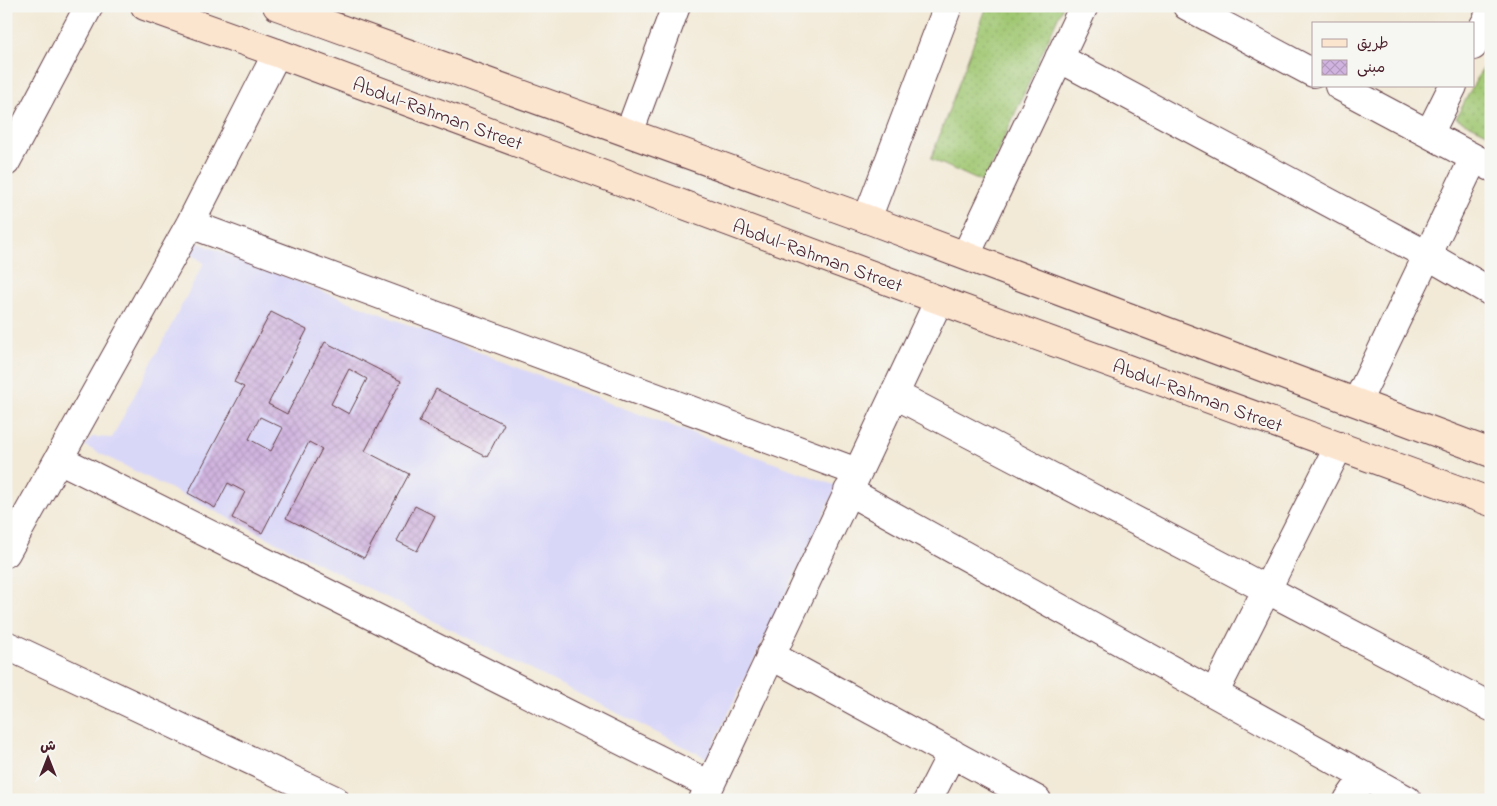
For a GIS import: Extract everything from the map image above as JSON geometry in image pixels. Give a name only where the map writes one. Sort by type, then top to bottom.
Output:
[{"type":"main road","name":"Abdul-Rahman Street","points":[[145,6],[277,53],[939,300],[1491,502]]},
{"type":"main road","points":[[277,6],[867,219],[1491,453]]},
{"type":"street","points":[[6,162],[89,6]]},
{"type":"street","points":[[629,133],[676,6]]},
{"type":"street","points":[[867,219],[948,6]]},
{"type":"street","points":[[966,256],[1084,6]]},
{"type":"street","points":[[1188,6],[1312,72]]},
{"type":"street","points":[[1474,44],[1491,12]]},
{"type":"street","points":[[6,553],[190,224],[277,53]]},
{"type":"street","points":[[1060,58],[1491,292]]},
{"type":"street","points":[[1343,88],[1482,162],[1427,256],[1357,402]]},
{"type":"street","points":[[1429,134],[1452,88]]},
{"type":"street","points":[[190,224],[853,481],[1214,692],[1407,800]]},
{"type":"street","points":[[59,459],[707,793],[770,655],[939,300]]},
{"type":"street","points":[[894,394],[1491,707]]},
{"type":"street","points":[[1214,692],[1339,446]]},
{"type":"street","points":[[6,645],[335,800]]},
{"type":"street","points":[[770,655],[1037,800]]},
{"type":"street","points":[[928,800],[952,753]]},
{"type":"street","points":[[1348,800],[1365,776]]},
{"type":"shaded area","points":[[196,242],[609,403],[837,486],[707,758],[85,446],[92,437],[112,438],[204,263],[190,253]]},
{"type":"green space","points":[[987,6],[1063,6],[984,183],[931,159]]},
{"type":"green space","points":[[1491,52],[1491,135],[1456,118],[1472,88],[1474,88],[1474,84]]},
{"type":"building","points":[[271,312],[307,330],[268,404],[287,414],[325,342],[401,381],[365,451],[409,474],[364,558],[286,518],[322,449],[309,442],[262,533],[232,518],[245,492],[228,483],[215,508],[188,493],[244,387],[234,382]],"holes":[[[349,369],[367,379],[349,414],[331,404]],[[260,417],[283,428],[271,451],[249,439]]]},
{"type":"building","points":[[436,389],[504,424],[487,457],[419,422]]},
{"type":"building","points":[[415,506],[435,516],[417,551],[397,541]]}]
